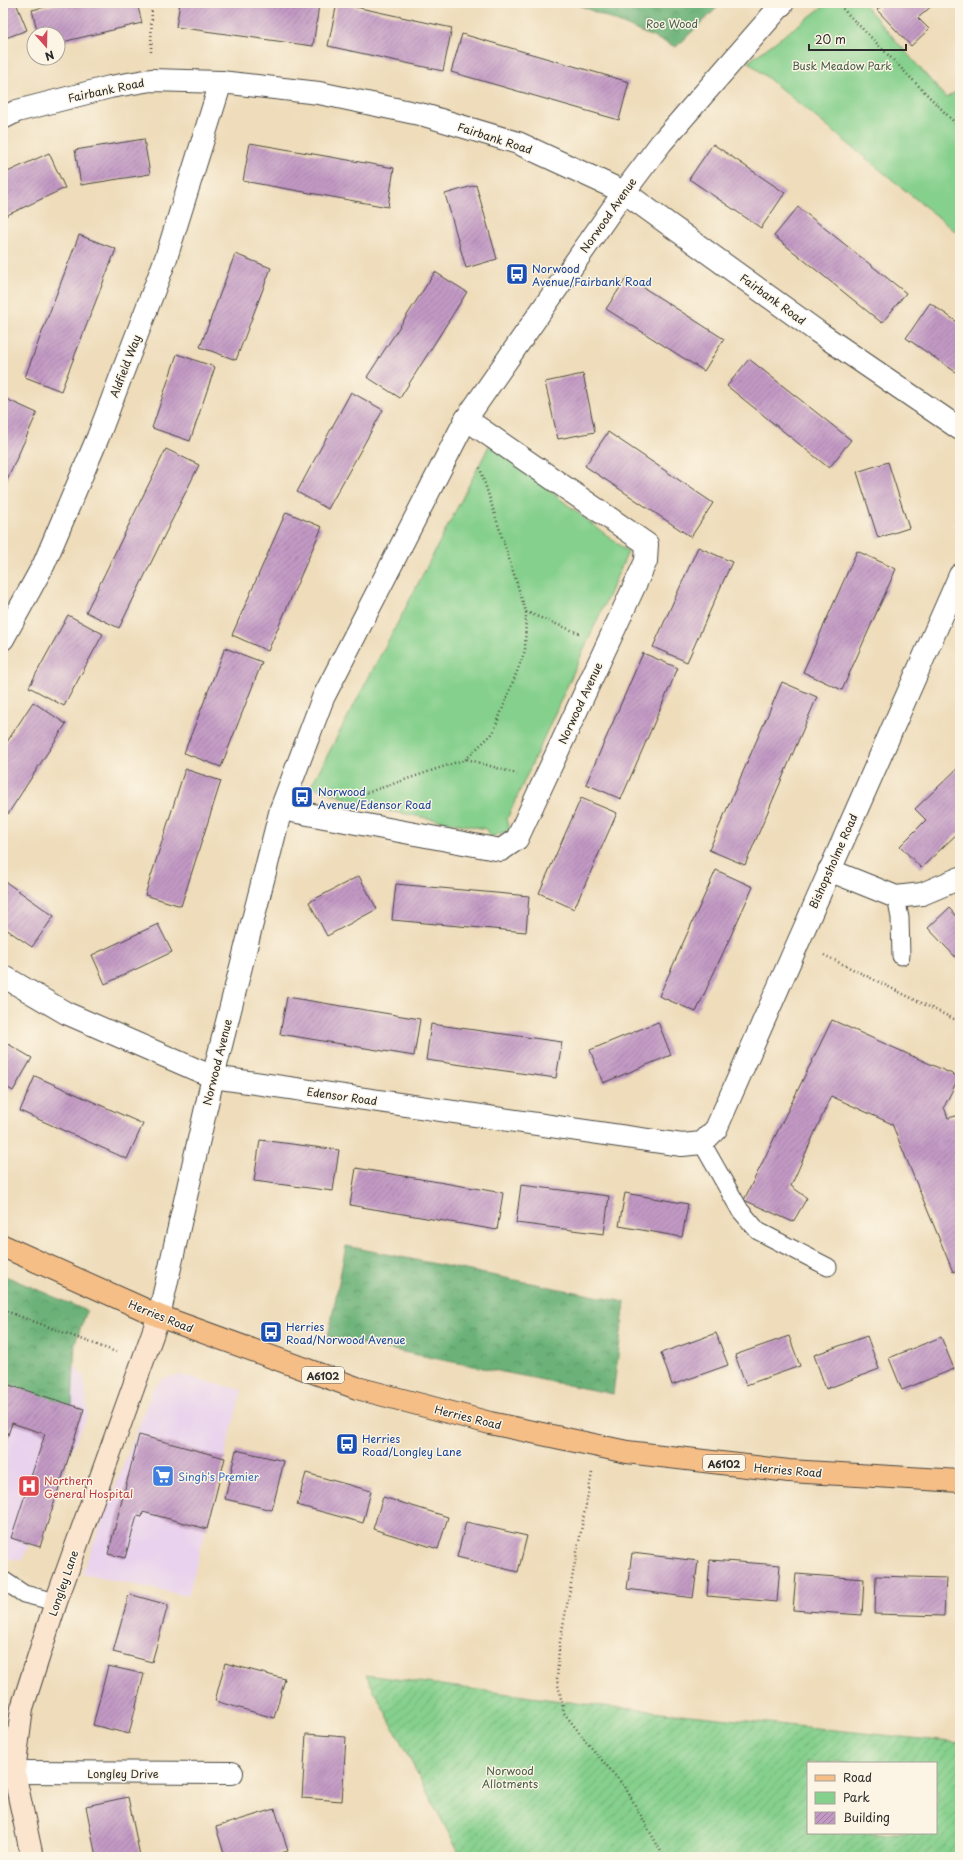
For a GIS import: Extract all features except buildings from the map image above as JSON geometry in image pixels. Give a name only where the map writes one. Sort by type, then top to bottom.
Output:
[{"type":"main road","name":"Herries Road","points":[[3,1246],[159,1316],[357,1388],[490,1423],[627,1452],[789,1471],[960,1481]]},
{"type":"street","name":"Norwood Avenue","points":[[159,1316],[212,1077],[281,810],[323,698],[466,419],[624,192],[661,143],[783,3]]},
{"type":"street","name":"Fairbank Road","points":[[3,118],[17,111],[110,87],[151,80],[222,82],[319,93],[424,115],[518,143],[624,192],[818,332],[960,429]]},
{"type":"street","name":"Aldfield Way","points":[[3,639],[44,564],[98,437],[166,258],[222,82]]},
{"type":"street","name":"Norwood Avenue","points":[[281,810],[501,850],[517,839],[646,561],[647,544],[466,419]]},
{"type":"street","name":"Bishopsholme Road","points":[[702,1143],[716,1129],[960,575]]},
{"type":"street","points":[[829,870],[896,897],[922,894],[960,878]]},
{"type":"street","name":"Edensor Road","points":[[3,976],[66,1013],[212,1077],[682,1145],[702,1143]]},
{"type":"street","name":"Longley Lane","points":[[32,1857],[9,1772],[22,1708],[56,1602],[159,1316]]},
{"type":"street","name":"Longley Drive","points":[[9,1772],[232,1773]]},
{"type":"lane","points":[[896,897],[900,918],[901,956]]},
{"type":"lane","points":[[702,1143],[740,1210],[758,1231],[828,1267]]},
{"type":"lane","points":[[3,1580],[24,1594],[56,1602]]},
{"type":"path","points":[[151,80],[152,3]]},
{"type":"path","points":[[837,3],[959,125],[960,128]]},
{"type":"path","points":[[363,794],[466,759],[493,733],[525,651],[526,612],[479,465]]},
{"type":"path","points":[[526,612],[582,635]]},
{"type":"path","points":[[466,759],[519,774]]},
{"type":"path","points":[[798,942],[960,1022]]},
{"type":"path","points":[[3,1310],[143,1362]]},
{"type":"path","points":[[597,1446],[559,1647],[557,1680],[564,1713],[625,1787],[664,1857]]},
{"type":"shaded area","name":"Northern General Hospital","points":[[3,1321],[54,1343],[84,1377],[88,1414],[22,1560],[3,1558]]},
{"type":"shaded area","points":[[180,1375],[242,1390],[188,1596],[82,1574],[153,1388],[165,1378]]},
{"type":"green space","name":"Roe Wood","points":[[574,3],[722,3],[676,47]]},
{"type":"green space","name":"Busk Meadow Park","points":[[828,3],[863,3],[946,98],[960,89],[960,235],[748,62]]},
{"type":"green space","points":[[490,444],[628,552],[507,819],[510,830],[490,837],[486,829],[373,808],[311,786],[405,609]]},
{"type":"green space","points":[[346,1246],[625,1302],[613,1394],[328,1337]]},
{"type":"green space","points":[[3,1275],[87,1311],[75,1343],[71,1428],[3,1423]]},
{"type":"green space","name":"Norwood Allotments","points":[[366,1675],[584,1704],[960,1743],[960,1857],[461,1857]]},
{"type":"place","name":"Norwood Avenue/Fairbank Road","points":[[517,274]]},
{"type":"place","name":"Norwood Avenue/Edensor Road","points":[[302,797]]},
{"type":"place","name":"Herries Road/Norwood Avenue","points":[[271,1332]]},
{"type":"place","name":"Herries Road/Longley Lane","points":[[347,1444]]},
{"type":"place","name":"Singh's Premier","points":[[163,1476]]},
{"type":"place","name":"Northern General Hospital","points":[[29,1486]]}]
